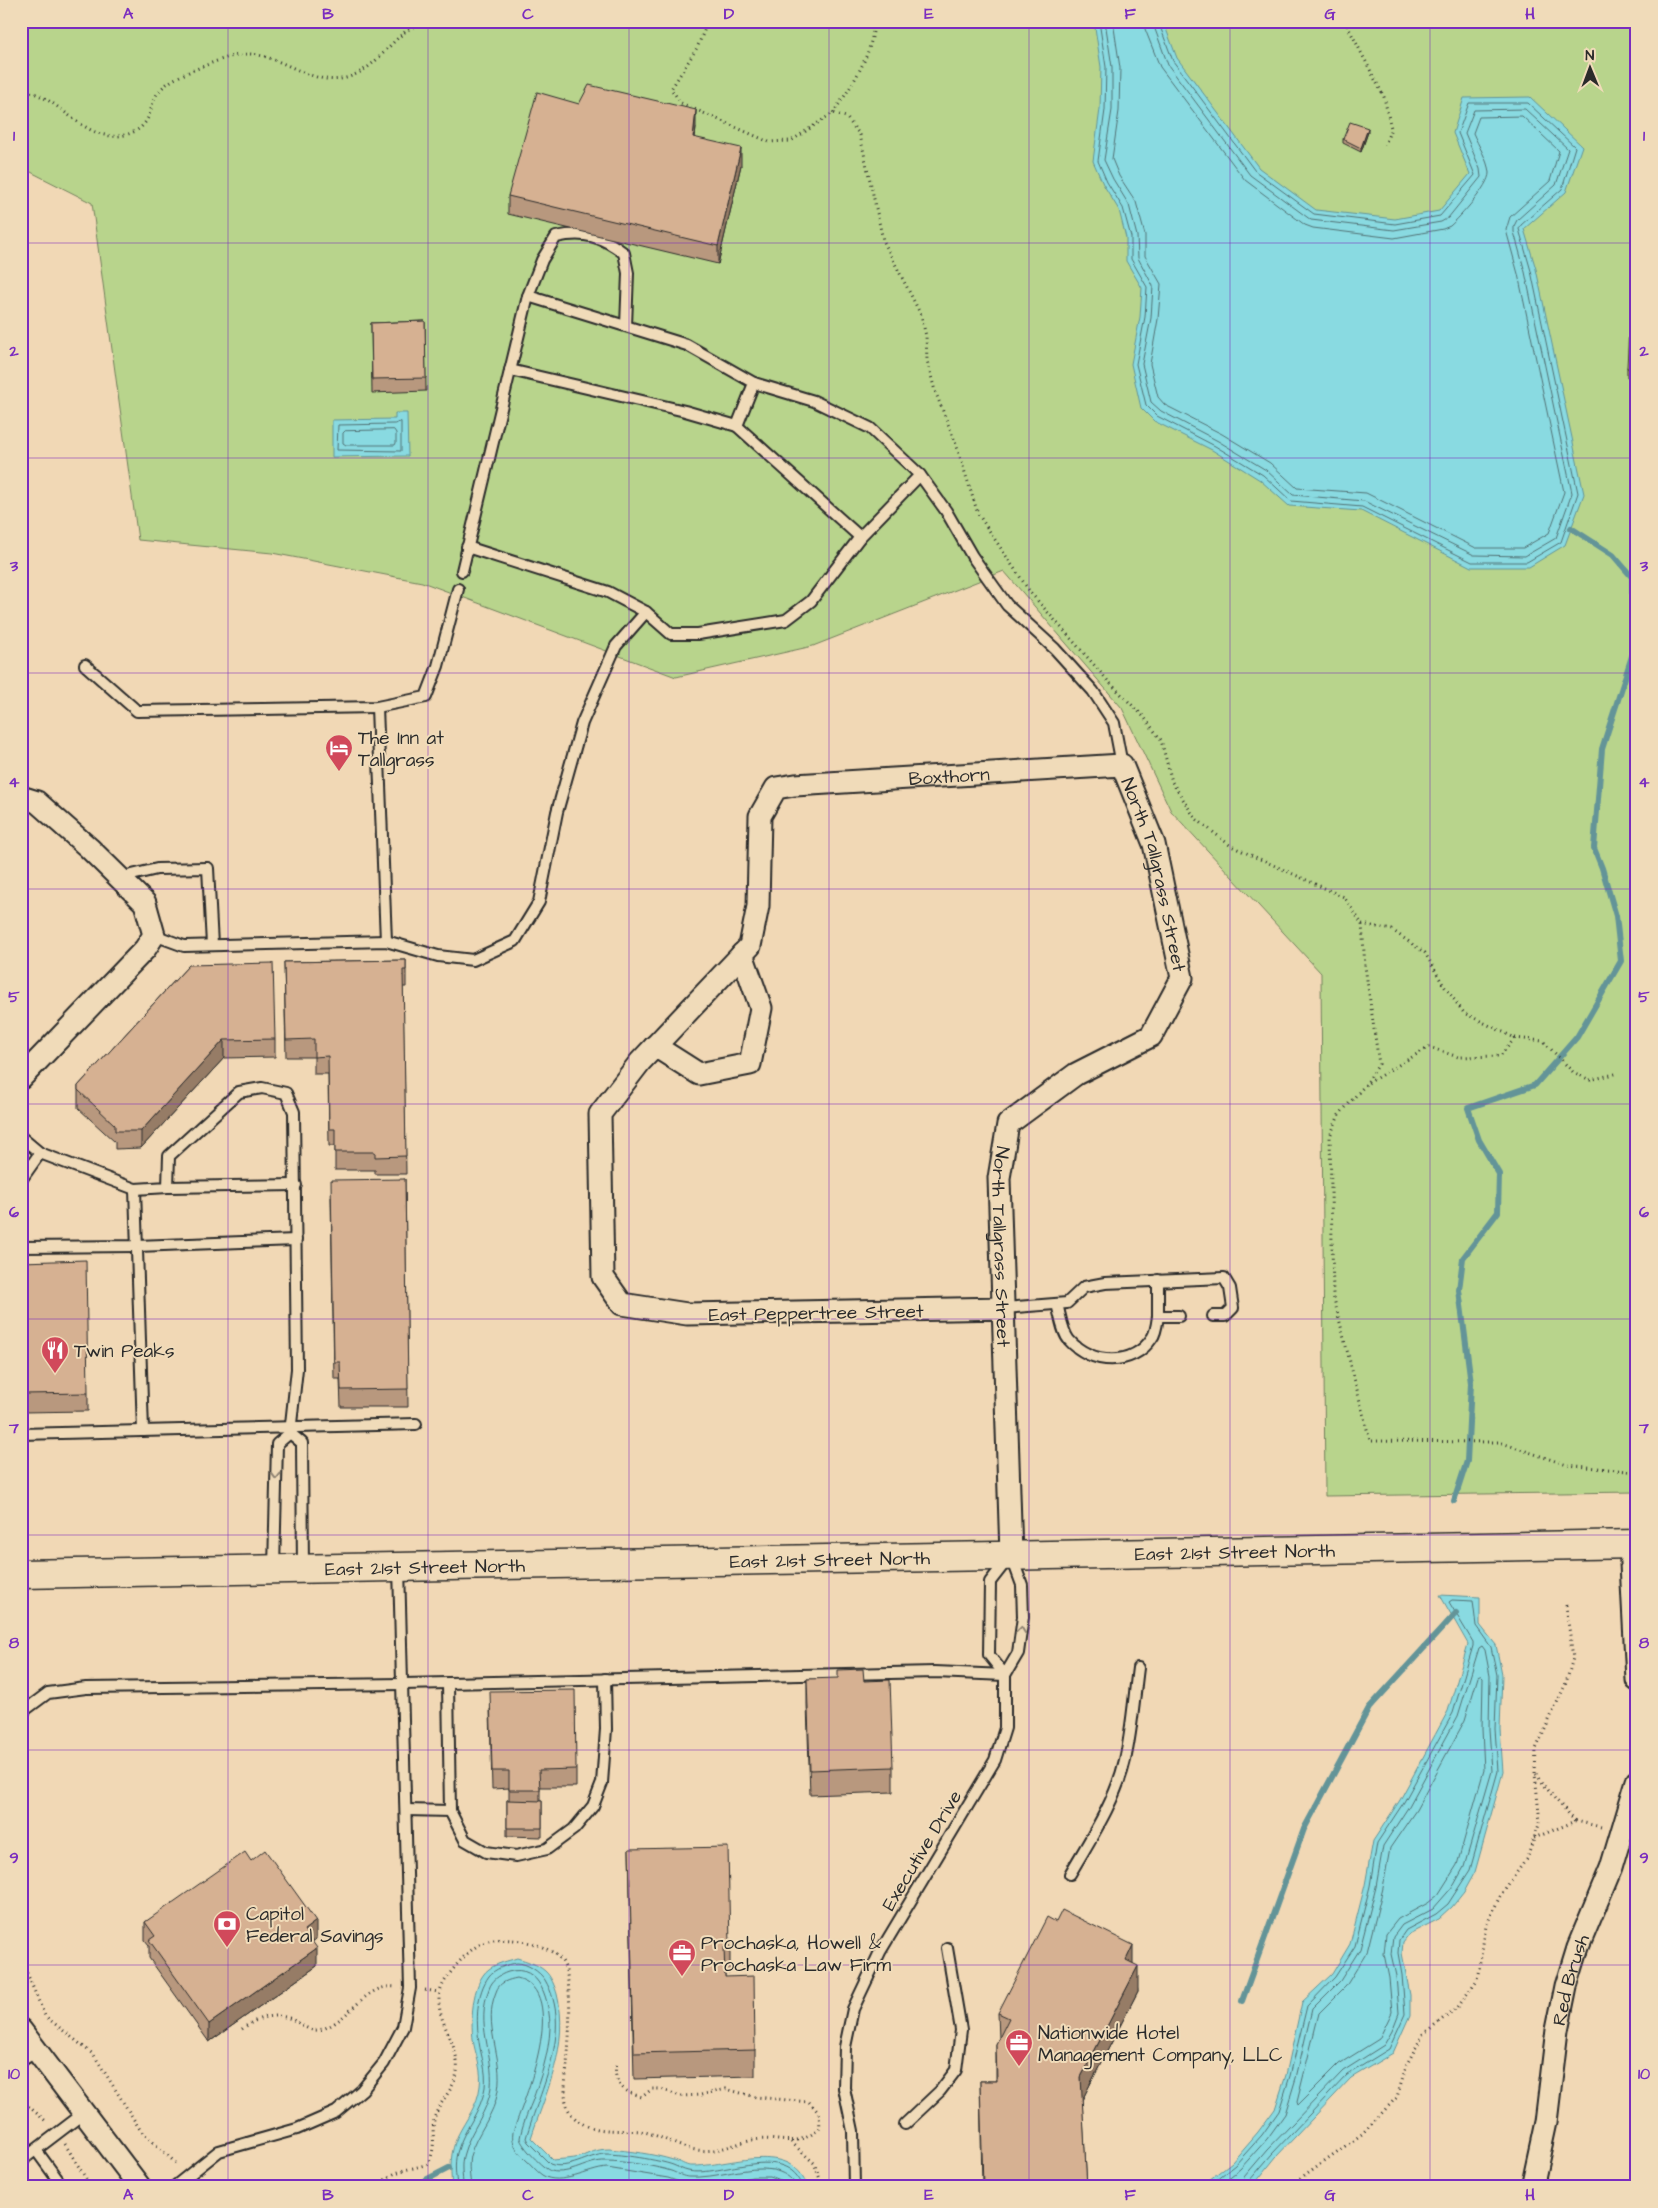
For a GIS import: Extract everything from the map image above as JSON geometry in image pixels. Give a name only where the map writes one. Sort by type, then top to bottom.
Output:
[{"type":"main road","name":"East 21st Street North","points":[[21,1574],[1011,1554],[1633,1544]]},
{"type":"street","name":"Boxthorn","points":[[742,954],[750,946],[758,906],[760,816],[776,788],[795,785],[1122,766]]},
{"type":"street","name":"North Tallgrass Street","points":[[1011,1554],[999,1178],[1008,1124],[1076,1074],[1151,1036],[1182,978],[1154,844],[1122,766]]},
{"type":"street","points":[[21,797],[37,802],[144,903],[154,935],[145,949],[21,1078]]},
{"type":"street","points":[[742,954],[760,1008],[750,1064],[699,1074],[655,1046],[742,954]]},
{"type":"street","name":"East Peppertree Street","points":[[655,1046],[640,1062],[600,1114],[603,1277],[622,1304],[687,1314],[1004,1308]]},
{"type":"street","points":[[1633,1544],[1637,1680]]},
{"type":"street","name":"Red Brush","points":[[1532,2187],[1546,2122],[1557,2030],[1566,1986],[1578,1947],[1611,1868],[1637,1781]]},
{"type":"street","points":[[21,2030],[29,2056],[84,2113],[140,2187]]},
{"type":"lane","points":[[462,571],[528,296],[542,260],[556,236],[575,233],[609,242],[624,254],[628,273],[626,326]]},
{"type":"lane","points":[[528,296],[687,345],[754,383],[814,401],[870,428],[920,475],[946,511],[972,556],[1007,605],[1055,650],[1093,691],[1114,722],[1122,766]]},
{"type":"lane","points":[[510,370],[685,410],[737,426],[860,537]]},
{"type":"lane","points":[[737,426],[754,383]]},
{"type":"lane","points":[[467,547],[608,592],[646,612],[670,634],[698,634],[786,620],[811,601],[860,537],[920,475]]},
{"type":"lane","points":[[85,665],[138,711],[377,706],[426,697],[438,666],[458,589]]},
{"type":"lane","points":[[154,935],[184,946],[386,941],[438,956],[473,960],[515,941],[539,902],[556,812],[582,722],[616,646],[646,612]]},
{"type":"lane","points":[[377,706],[386,941]]},
{"type":"lane","points":[[119,878],[157,869],[208,868],[212,945]]},
{"type":"lane","points":[[168,1187],[169,1156],[240,1092],[262,1088],[286,1093],[294,1112],[297,1369],[290,1430],[277,1444],[274,1569]]},
{"type":"lane","points":[[21,1137],[40,1153],[134,1189],[296,1185]]},
{"type":"lane","points":[[21,1180],[40,1153]]},
{"type":"lane","points":[[134,1189],[143,1431]]},
{"type":"lane","points":[[21,1247],[137,1246],[296,1240]]},
{"type":"lane","points":[[1004,1308],[1067,1303],[1084,1287],[1105,1282],[1224,1278],[1230,1288],[1232,1308],[1225,1316],[1213,1316]]},
{"type":"lane","points":[[1057,1304],[1068,1340],[1091,1357],[1118,1360],[1136,1354],[1153,1338],[1158,1316],[1158,1280]]},
{"type":"lane","points":[[1158,1316],[1179,1316]]},
{"type":"lane","points":[[21,1434],[290,1430],[416,1424]]},
{"type":"lane","points":[[290,1430],[302,1443],[303,1568]]},
{"type":"lane","points":[[1005,1675],[1018,1653],[1023,1617],[1022,1585],[1011,1554]]},
{"type":"lane","points":[[1005,1675],[989,1655],[990,1582],[1011,1554]]},
{"type":"lane","points":[[174,2187],[219,2151],[297,2129],[336,2112],[362,2090],[384,2063],[403,2027],[410,1988],[399,1567]]},
{"type":"lane","points":[[1070,1874],[1095,1832],[1114,1792],[1125,1760],[1138,1668]]},
{"type":"lane","points":[[21,1714],[48,1694],[86,1688],[403,1684],[935,1672],[1005,1675]]},
{"type":"lane","name":"Executive Drive","points":[[854,2187],[852,2131],[844,2088],[845,2047],[853,2009],[880,1952],[995,1760],[1005,1728],[1005,1675]]},
{"type":"lane","points":[[448,1683],[450,1811],[465,1840],[486,1852],[516,1856],[547,1849],[574,1829],[593,1806],[602,1783],[606,1729],[605,1680]]},
{"type":"lane","points":[[406,1810],[450,1811]]},
{"type":"lane","points":[[905,2124],[940,2091],[956,2070],[961,2030],[947,1948]]},
{"type":"lane","points":[[21,2161],[84,2113]]},
{"type":"lane","points":[[36,2150],[63,2187]]},
{"type":"path","points":[[21,90],[42,97],[95,132],[112,137],[127,134],[143,126],[157,94],[171,81],[211,63],[239,54],[251,54],[278,61],[315,78],[332,81],[354,76],[375,63],[405,32],[422,21]]},
{"type":"path","points":[[1345,21],[1384,97],[1391,128],[1385,145]]},
{"type":"path","points":[[833,113],[848,91],[865,59],[875,23]]},
{"type":"path","points":[[1362,924],[1392,930],[1426,953],[1444,986],[1464,1013],[1515,1038],[1543,1041],[1573,1072],[1590,1080],[1619,1073]]},
{"type":"path","points":[[1366,1084],[1428,1047],[1458,1057],[1500,1056],[1515,1038]]},
{"type":"path","points":[[1434,1442],[1499,1442],[1566,1465],[1637,1472]]},
{"type":"path","points":[[1296,2187],[1300,2179],[1362,2134],[1397,2097],[1407,2064],[1423,2034],[1458,2007],[1477,1980],[1486,1926],[1500,1896],[1527,1858],[1540,1822],[1535,1774],[1536,1749],[1566,1683],[1573,1658],[1566,1605]]},
{"type":"path","points":[[1535,1774],[1554,1799],[1576,1821],[1623,1833]]},
{"type":"path","points":[[1534,1838],[1576,1821]]},
{"type":"path","points":[[378,2187],[386,2178],[399,2170],[415,2169],[428,2164],[434,2152],[435,2117],[457,2074],[456,2055],[438,2003],[439,1992],[447,1978],[466,1954],[487,1941],[508,1939],[549,1950],[563,1960],[568,1984],[570,2034],[564,2093],[571,2115],[585,2126],[600,2130],[642,2132],[696,2150],[722,2150],[750,2140],[791,2142],[810,2137],[820,2128],[819,2114],[809,2102],[756,2097],[726,2089],[701,2095],[680,2096],[661,2089],[652,2089],[642,2097],[627,2093],[619,2084],[615,2072],[616,2062]]},
{"type":"path","points":[[21,1959],[45,2016],[94,2055],[141,2131],[189,2174]]},
{"type":"path","points":[[242,2029],[254,2020],[273,2015],[290,2019],[303,2027],[313,2030],[324,2029],[341,2018],[379,1987],[410,1988],[439,1992]]},
{"type":"path","points":[[791,2142],[814,2163],[823,2187]]},
{"type":"green space","points":[[21,21],[1637,21],[1637,1492],[1325,1496],[1321,973],[1171,811],[1122,708],[1004,571],[813,646],[676,677],[422,582],[272,553],[138,540],[92,203],[21,167]]},
{"type":"water","points":[[1094,21],[1163,21],[1177,58],[1259,168],[1316,210],[1395,219],[1439,211],[1470,174],[1453,133],[1464,98],[1530,97],[1582,146],[1566,192],[1524,229],[1536,269],[1584,494],[1565,545],[1529,567],[1471,567],[1361,511],[1289,506],[1260,480],[1212,450],[1154,421],[1141,408],[1131,364],[1140,317],[1142,288],[1126,261],[1126,238],[1119,210],[1103,184],[1093,161],[1100,109],[1101,67]]},
{"type":"water","points":[[395,413],[407,413],[408,456],[332,457],[332,420],[395,419]]},
{"type":"water","points":[[1440,1595],[1480,1597],[1480,1625],[1496,1645],[1502,1675],[1500,1729],[1503,1772],[1475,1872],[1464,1892],[1452,1907],[1439,1919],[1409,1934],[1403,1942],[1402,1953],[1410,1995],[1410,2015],[1393,2053],[1351,2078],[1276,2157],[1252,2187],[1200,2187],[1232,2162],[1275,2109],[1286,2075],[1302,2002],[1332,1974],[1350,1944],[1365,1885],[1373,1841],[1400,1800],[1448,1711],[1468,1644]]},
{"type":"water","points":[[517,1958],[545,1971],[551,1979],[557,1994],[561,2031],[558,2049],[549,2085],[531,2138],[553,2160],[577,2158],[597,2150],[609,2149],[658,2156],[691,2166],[757,2158],[773,2159],[787,2163],[799,2172],[808,2187],[452,2187],[451,2167],[453,2148],[474,2106],[480,2086],[480,2070],[472,2027],[475,1993],[483,1975],[489,1969]]},
{"type":"building","points":[[589,85],[696,110],[693,137],[741,148],[718,246],[508,196],[537,92],[579,104]]},
{"type":"building","points":[[1350,122],[1368,128],[1361,148],[1343,139]]},
{"type":"building","points":[[425,321],[426,378],[372,379],[371,323]]},
{"type":"building","points":[[1629,327],[1637,327],[1637,368],[1627,368]]},
{"type":"building","points":[[406,960],[406,970],[403,970],[406,1156],[375,1157],[375,1152],[335,1152],[335,1129],[329,1129],[328,1056],[314,1057],[314,1039],[286,1040],[284,962]]},
{"type":"building","points":[[273,963],[275,1039],[224,1040],[141,1131],[115,1131],[115,1125],[78,1090],[78,1086],[189,965]]},
{"type":"building","points":[[405,1179],[408,1389],[341,1390],[340,1362],[334,1362],[331,1180]]},
{"type":"building","name":"Twin Peaks","points":[[86,1260],[88,1393],[23,1394],[21,1262]]},
{"type":"building","points":[[863,1669],[864,1681],[890,1680],[893,1767],[810,1770],[807,1679],[838,1678],[838,1670]]},
{"type":"building","points":[[575,1690],[576,1769],[539,1770],[540,1790],[509,1790],[509,1771],[492,1771],[490,1691]]},
{"type":"building","points":[[507,1800],[542,1801],[542,1828],[507,1828]]},
{"type":"building","points":[[728,1847],[730,1947],[724,1947],[725,1977],[754,1976],[755,2050],[634,2053],[629,1849]]},
{"type":"building","points":[[265,1850],[316,1921],[304,1930],[317,1948],[209,2024],[149,1940],[155,1936],[145,1922],[245,1852],[251,1861]]},
{"type":"building","points":[[1062,1910],[1133,1945],[1126,1960],[1138,1966],[1081,2077],[1087,2187],[983,2187],[980,2081],[997,2081],[996,2044],[1009,2018],[998,2013],[1047,1917],[1056,1922]]},
{"type":"waterway","points":[[1454,1501],[1467,1461],[1471,1383],[1459,1290],[1463,1258],[1498,1212],[1499,1174],[1479,1140],[1468,1108],[1535,1085],[1577,1037],[1621,961],[1616,916],[1594,848],[1602,749],[1633,653],[1632,577],[1613,555],[1571,528]]},
{"type":"waterway","points":[[1242,2001],[1304,1829],[1369,1708],[1456,1613]]},
{"type":"waterway","points":[[395,2187],[397,2184],[404,2182],[416,2185],[449,2168]]},
{"type":"place","name":"The Inn at Tallgrass","points":[[339,772]]},
{"type":"place","name":"Twin Peaks","points":[[55,1374]]},
{"type":"place","name":"Capitol Federal Savings","points":[[227,1948]]},
{"type":"place","name":"Prochaska, Howell & Prochaska Law Firm","points":[[682,1977]]},
{"type":"place","name":"Nationwide Hotel Management Company, LLC","points":[[1019,2067]]}]
